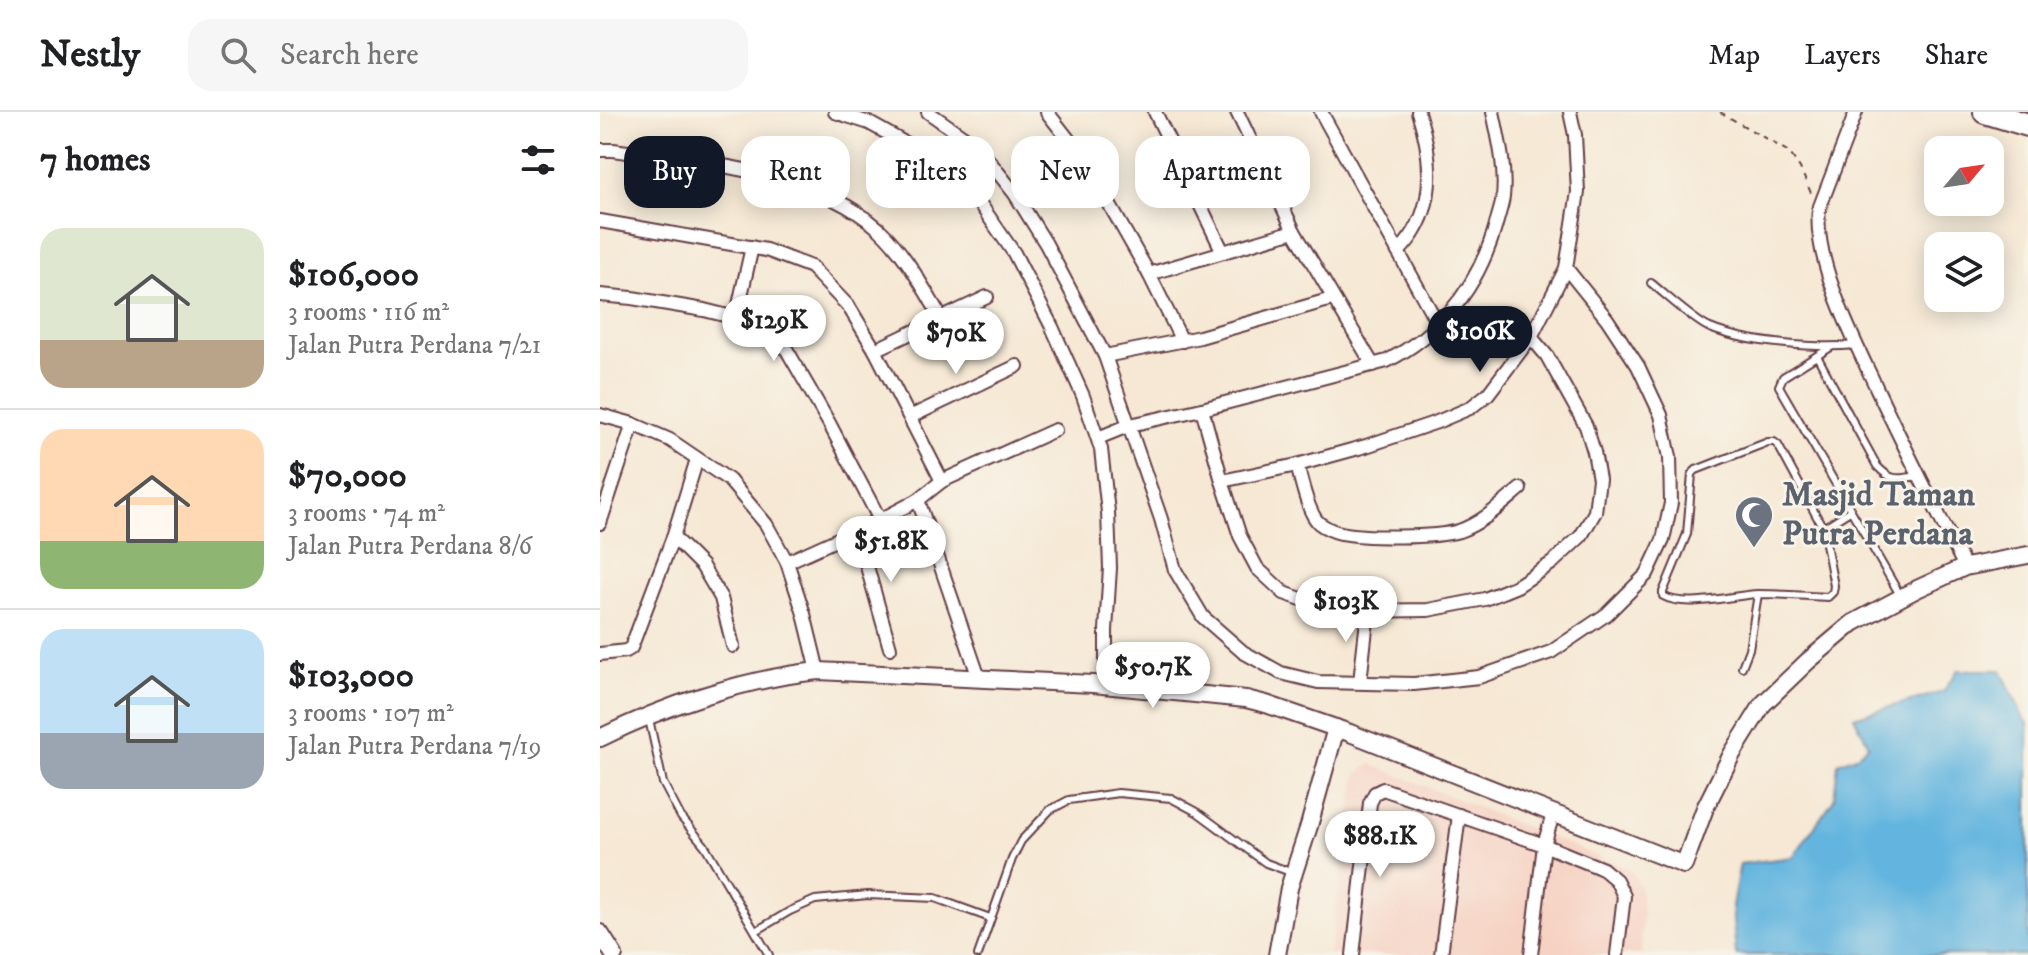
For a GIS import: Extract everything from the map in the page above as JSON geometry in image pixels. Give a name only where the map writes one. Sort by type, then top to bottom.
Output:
[{"type":"highway","points":[[1985,112],[2028,125]]},
{"type":"street","points":[[835,112],[869,123],[937,161],[978,201],[1014,253],[1052,327],[1083,396],[1101,449],[1110,568],[1106,685]]},
{"type":"street","points":[[928,112],[978,147],[1015,194],[1046,244],[1105,356],[1161,519],[1175,570],[1203,617],[1243,652],[1281,673],[1318,682],[1414,684],[1479,677],[1551,652],[1607,614],[1647,574],[1663,540],[1671,503],[1670,457],[1661,415],[1638,366],[1607,319],[1566,268]]},
{"type":"street","points":[[1047,112],[1083,158],[1149,274],[1182,341]]},
{"type":"street","points":[[1155,112],[1223,252]]},
{"type":"street","points":[[1237,112],[1294,231],[1373,365]]},
{"type":"street","points":[[1321,112],[1439,326]]},
{"type":"street","points":[[1398,252],[1421,221],[1430,188],[1427,139],[1418,112]]},
{"type":"street","points":[[1098,438],[1130,425],[1387,361],[1405,352],[1439,326],[1479,272],[1503,197],[1502,151],[1493,112]]},
{"type":"street","points":[[1222,481],[1366,446],[1470,408],[1488,394],[1531,337],[1566,268],[1578,192],[1575,135],[1570,112]]},
{"type":"street","points":[[1856,112],[1819,209],[1817,226],[1833,287],[1856,345],[1965,567]]},
{"type":"street","points":[[600,150],[770,175],[844,203],[879,230],[906,258],[942,319]]},
{"type":"street","points":[[600,221],[766,250],[811,267],[849,307],[875,350],[942,481]]},
{"type":"street","points":[[1149,274],[1294,231]]},
{"type":"street","points":[[736,318],[752,247]]},
{"type":"street","points":[[600,295],[704,310],[765,327],[784,345],[880,520]]},
{"type":"street","points":[[875,350],[987,297]]},
{"type":"street","points":[[1105,356],[1182,341],[1332,299]]},
{"type":"street","points":[[1202,409],[1240,536],[1257,568],[1284,593],[1321,606],[1368,611],[1428,610],[1485,599],[1517,586],[1552,563],[1581,536],[1595,512],[1599,479],[1586,426],[1547,356],[1531,337]]},
{"type":"street","points":[[910,417],[1017,366]]},
{"type":"street","points":[[600,415],[633,424],[670,440],[729,480],[766,524],[787,562],[818,671]]},
{"type":"street","points":[[600,523],[633,424]]},
{"type":"street","points":[[787,562],[880,520],[918,500],[942,481],[1055,430]]},
{"type":"street","points":[[600,654],[631,648],[673,537],[697,459]]},
{"type":"street","points":[[1297,465],[1316,521],[1338,533],[1435,535],[1460,531],[1488,516],[1520,489]]},
{"type":"street","points":[[918,500],[979,678]]},
{"type":"street","points":[[857,531],[890,648]]},
{"type":"street","points":[[673,537],[702,566],[721,598],[733,646]]},
{"type":"street","points":[[600,738],[649,715],[781,675],[818,671],[1106,685],[1246,699],[1336,728],[1684,865],[1705,808],[1732,754],[1763,704],[1808,661],[1853,623],[1965,567],[2028,555]]},
{"type":"street","points":[[1360,682],[1368,611]]},
{"type":"street","points":[[1277,955],[1289,888],[1336,728]]},
{"type":"street","points":[[1353,955],[1370,803],[1375,793],[1383,789],[1603,869],[1616,880],[1624,896],[1617,955]]},
{"type":"street","points":[[1531,955],[1544,845],[1553,814]]},
{"type":"street","points":[[1441,955],[1459,815]]},
{"type":"street","points":[[600,933],[614,955]]},
{"type":"lane","points":[[1651,283],[1708,328],[1753,339],[1831,347],[1856,345]]},
{"type":"lane","points":[[1831,347],[1783,377],[1779,386],[1901,598]]},
{"type":"lane","points":[[1817,356],[1877,466],[1894,479],[1918,476]]},
{"type":"lane","points":[[1774,442],[1823,528],[1834,586],[1828,597],[1758,594],[1685,601],[1663,596],[1687,534],[1691,480],[1696,470],[1774,442]]},
{"type":"lane","points":[[1823,528],[1850,511]]},
{"type":"lane","points":[[1742,667],[1749,649],[1758,594]]},
{"type":"lane","points":[[649,715],[663,783],[681,817],[705,846],[769,955]]},
{"type":"lane","points":[[978,955],[1021,841],[1050,810],[1069,800],[1118,793],[1171,798],[1197,812],[1266,863],[1294,873]]},
{"type":"lane","points":[[756,931],[815,900],[868,895],[935,898],[990,918]]},
{"type":"path","points":[[1720,112],[1789,152],[1819,209]]},
{"type":"shaded area","points":[[1371,764],[1631,870],[1640,887],[1643,913],[1641,955],[1329,955],[1357,774]]},
{"type":"water","points":[[1958,670],[2001,670],[2028,723],[2028,955],[1736,955],[1732,906],[1740,864],[1793,857],[1834,799],[1838,763],[1856,756],[1869,745],[1854,717],[1943,692]]},
{"type":"place","name":"Masjid Taman Putra Perdana","points":[[1754,549]]}]
